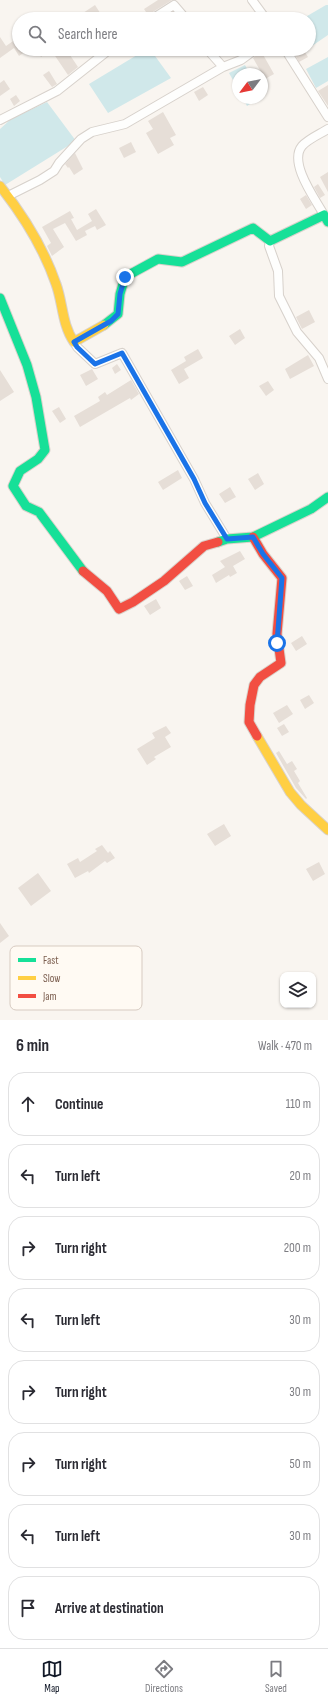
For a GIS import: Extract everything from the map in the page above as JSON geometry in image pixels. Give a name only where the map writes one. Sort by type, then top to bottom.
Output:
[{"type":"street","points":[[252,0],[261,12]]},
{"type":"street","points":[[163,12],[174,5],[180,12]]},
{"type":"street","points":[[0,120],[57,91],[101,56]]},
{"type":"street","points":[[213,56],[223,67]]},
{"type":"street","points":[[8,196],[40,180],[54,171],[59,163],[81,139],[92,132],[125,124],[223,67],[241,60],[246,56]]},
{"type":"street","points":[[289,56],[328,117]]},
{"type":"street","points":[[270,241],[326,218],[298,166],[298,156],[301,146],[328,129]]},
{"type":"street","points":[[0,186],[8,196],[34,238],[54,277],[60,296],[67,334],[77,347],[95,364],[122,353],[194,479],[205,503],[227,539]]},
{"type":"street","points":[[74,342],[111,321],[118,314],[120,294],[125,277],[158,259],[182,262],[253,228],[270,241],[270,246],[278,271],[279,296],[297,332],[319,358],[328,379]]},
{"type":"street","points":[[0,298],[27,364],[36,397],[45,450],[38,459],[20,471],[13,486],[26,506],[38,512],[83,572],[107,590],[119,609],[134,602],[164,582],[200,549],[227,539],[253,537],[311,509],[328,497]]},
{"type":"street","points":[[253,537],[263,554],[282,578],[277,634],[281,663],[272,671],[259,678],[254,687],[249,710],[249,722],[290,792],[301,805],[328,830]]},
{"type":"water","points":[[328,5],[328,35],[316,43],[316,12],[314,12]]},
{"type":"water","points":[[135,56],[155,56],[171,78],[108,113],[89,84]]},
{"type":"water","points":[[328,57],[328,81],[316,88],[306,69]]},
{"type":"water","points":[[245,65],[247,68],[239,68]]},
{"type":"water","points":[[232,72],[232,78],[229,73]]},
{"type":"water","points":[[47,102],[76,141],[5,185],[0,177],[0,129],[11,119]]},
{"type":"building","points":[[158,0],[172,0],[153,12],[146,12],[144,9]]},
{"type":"building","points":[[95,5],[100,12],[84,12]]},
{"type":"building","points":[[0,37],[6,46],[12,42],[12,49],[0,58]]},
{"type":"building","points":[[55,56],[71,56],[78,67],[68,75]]},
{"type":"building","points":[[255,56],[264,56],[274,74],[268,77],[268,68],[259,68],[253,58]]},
{"type":"building","points":[[296,56],[307,56],[308,57],[299,62]]},
{"type":"building","points":[[49,71],[57,84],[52,87],[43,75]]},
{"type":"building","points":[[4,80],[10,89],[0,96],[0,83]]},
{"type":"building","points":[[328,85],[328,106],[318,91]]},
{"type":"building","points":[[203,87],[208,95],[199,101],[194,92]]},
{"type":"building","points":[[16,95],[20,101],[14,106],[10,99]]},
{"type":"building","points":[[163,112],[176,135],[170,138],[174,145],[158,154],[146,133],[153,129],[148,121]]},
{"type":"building","points":[[131,142],[136,152],[124,158],[119,148]]},
{"type":"building","points":[[75,153],[83,169],[74,175],[65,164]]},
{"type":"building","points":[[328,172],[328,192],[320,177]]},
{"type":"building","points":[[318,184],[325,195],[320,198],[314,187]]},
{"type":"building","points":[[306,195],[312,205],[306,209],[300,199]]},
{"type":"building","points":[[96,209],[106,225],[97,230],[95,226],[85,231],[87,235],[76,241],[65,223],[53,229],[64,247],[52,256],[47,246],[51,243],[42,227],[70,211],[74,218],[71,219],[77,230],[92,221],[88,214]]},
{"type":"building","points":[[309,310],[315,322],[302,329],[296,317]]},
{"type":"building","points":[[240,329],[245,338],[235,345],[229,336]]},
{"type":"building","points":[[198,349],[203,358],[184,369],[189,378],[179,384],[171,370],[186,361],[184,357]]},
{"type":"building","points":[[308,355],[314,366],[290,379],[285,369]]},
{"type":"building","points":[[117,364],[121,370],[115,374],[112,368]]},
{"type":"building","points":[[92,369],[98,379],[86,386],[80,375]]},
{"type":"building","points":[[0,370],[14,392],[0,401]]},
{"type":"building","points":[[131,380],[139,394],[131,400],[130,398],[80,427],[74,416],[100,401],[98,397],[105,392],[107,395]]},
{"type":"building","points":[[268,381],[274,390],[266,396],[259,386]]},
{"type":"building","points":[[59,407],[66,419],[60,423],[52,411]]},
{"type":"building","points":[[178,470],[182,478],[163,490],[158,482]]},
{"type":"building","points":[[258,473],[264,484],[255,490],[248,479]]},
{"type":"building","points":[[230,487],[236,497],[225,503],[219,494]]},
{"type":"building","points":[[240,551],[245,559],[233,566],[237,573],[230,577],[229,575],[216,583],[212,575],[225,567],[220,561]]},
{"type":"building","points":[[187,576],[193,586],[185,590],[179,581]]},
{"type":"building","points":[[156,599],[161,608],[150,615],[144,606]]},
{"type":"building","points":[[302,636],[307,644],[296,651],[291,643]]},
{"type":"building","points":[[309,695],[314,703],[305,709],[300,700]]},
{"type":"building","points":[[287,705],[293,714],[279,723],[273,713]]},
{"type":"building","points":[[284,724],[289,732],[282,736],[277,728]]},
{"type":"building","points":[[166,726],[171,733],[165,737],[171,747],[154,757],[156,759],[147,765],[137,749],[155,738],[152,733]]},
{"type":"building","points":[[279,751],[287,764],[292,761],[297,769],[294,771],[300,781],[298,783],[307,798],[306,799],[296,788],[276,753]]},
{"type":"building","points":[[224,824],[231,836],[215,846],[207,834]]},
{"type":"building","points":[[102,845],[108,853],[110,851],[115,858],[107,863],[105,861],[89,873],[88,871],[75,878],[67,864],[78,858],[80,862],[97,851],[95,849]]},
{"type":"building","points":[[319,862],[325,874],[313,881],[306,869]]},
{"type":"building","points":[[38,873],[51,891],[31,906],[18,888]]},
{"type":"building","points":[[0,923],[9,936],[0,943]]},
{"type":"traffic: fast","points":[[104,325],[118,314],[120,294],[125,277],[158,259],[182,262],[253,228],[270,241],[324,215],[328,222]]},
{"type":"traffic: fast","points":[[0,298],[27,365],[36,397],[45,450],[38,459],[20,471],[13,486],[26,506],[39,512],[83,571]]},
{"type":"traffic: fast","points":[[218,542],[227,539],[253,537],[311,509],[328,497]]},
{"type":"traffic: slow","points":[[0,186],[25,221],[39,245],[51,271],[58,291],[67,328],[74,342],[104,325]]},
{"type":"traffic: slow","points":[[257,736],[290,792],[301,805],[328,830]]},
{"type":"traffic: jam","points":[[253,537],[263,554],[282,578],[277,634],[281,663],[260,677],[254,685],[250,705],[249,722],[257,736]]},
{"type":"traffic: jam","points":[[83,571],[107,591],[119,609],[133,602],[164,581],[204,546],[218,542]]},
{"type":"route","points":[[125,277],[120,294],[118,314],[111,321],[74,342],[77,347],[95,364],[122,353],[194,479],[205,503],[227,539],[253,537],[263,554],[282,578],[277,643]]}]
